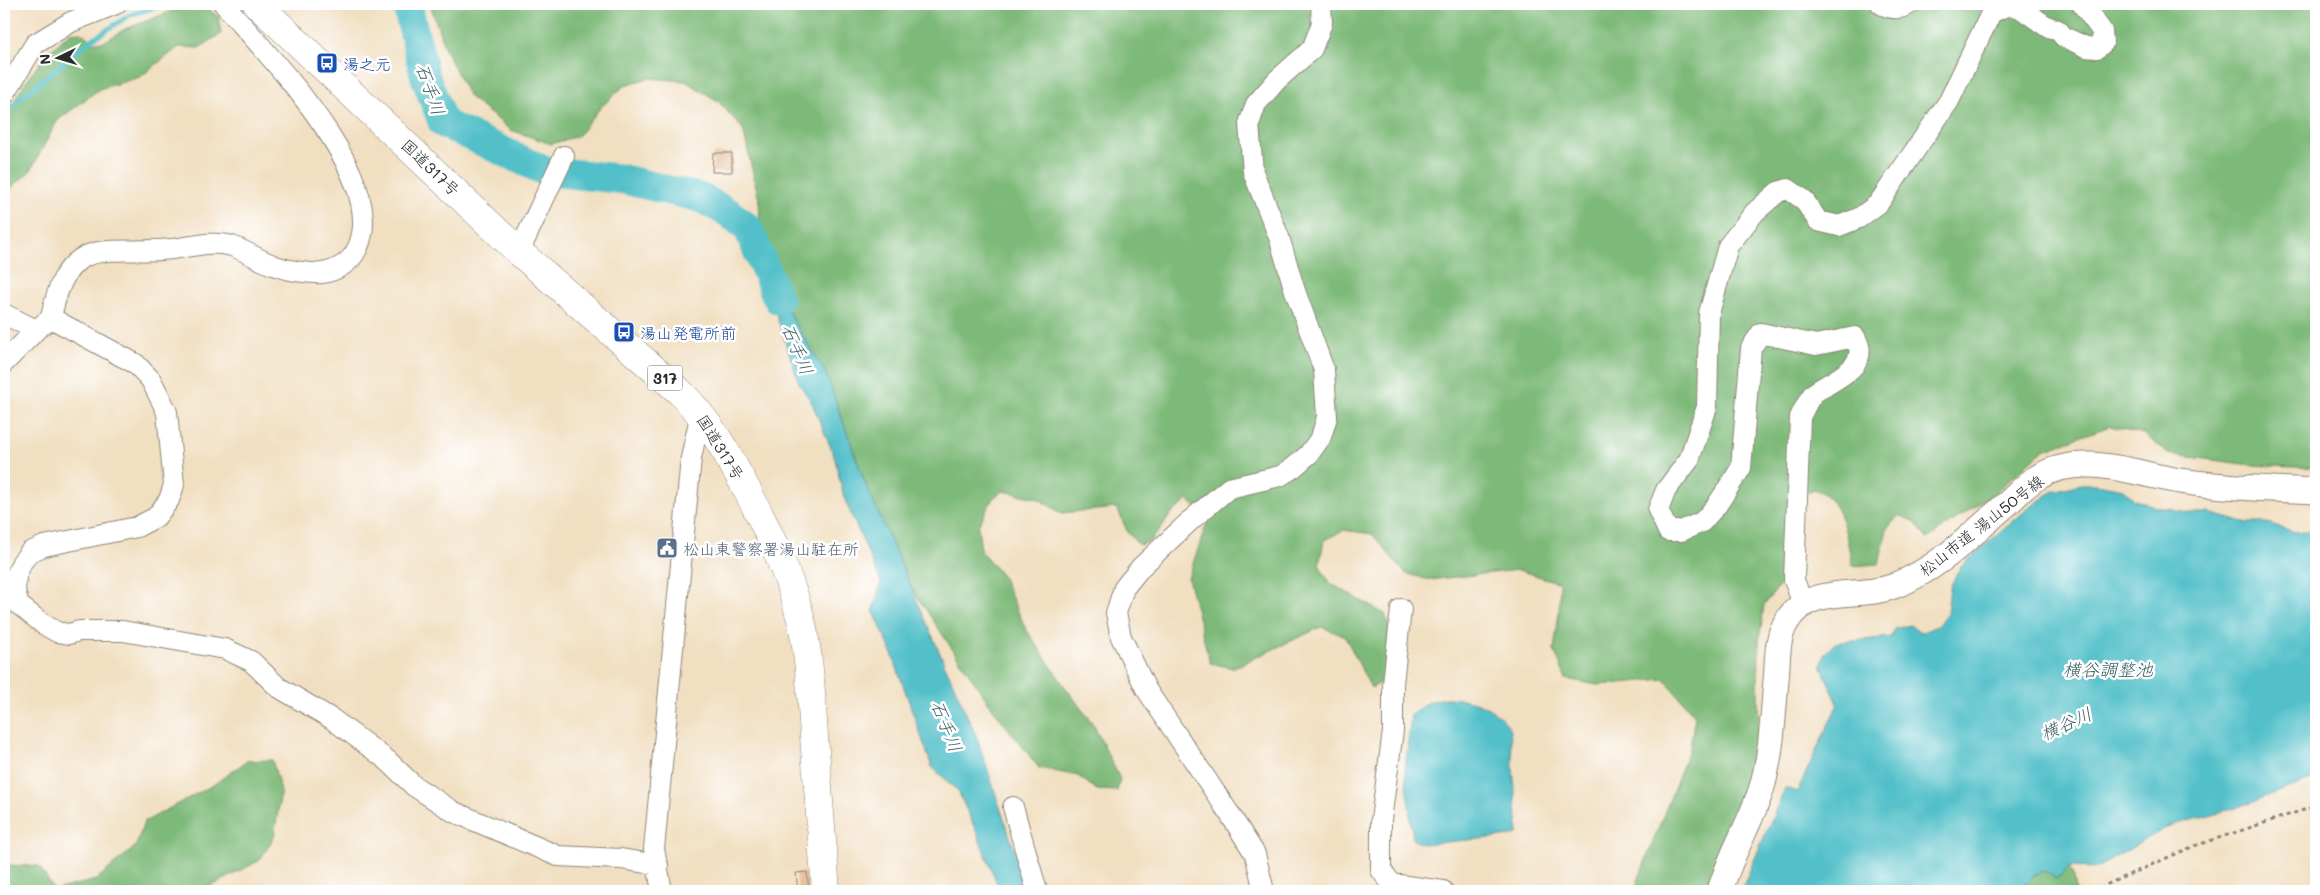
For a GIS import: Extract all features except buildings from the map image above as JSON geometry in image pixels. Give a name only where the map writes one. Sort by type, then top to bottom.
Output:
[{"type":"highway","name":"国道317号","points":[[257,4],[519,252],[647,362],[700,412],[725,448],[767,527],[793,592],[800,617],[807,650],[810,678],[826,891]]},
{"type":"street","points":[[4,95],[35,44],[71,22],[116,4]]},
{"type":"street","points":[[4,363],[44,324],[65,275],[77,260],[97,250],[172,249],[197,244],[231,246],[274,266],[322,273],[343,266],[353,257],[363,238],[363,212],[358,188],[345,157],[318,117],[224,4]]},
{"type":"street","points":[[1264,891],[1255,854],[1230,812],[1146,690],[1121,637],[1116,613],[1124,588],[1162,546],[1191,520],[1229,488],[1280,476],[1293,468],[1309,454],[1321,437],[1327,418],[1324,370],[1295,291],[1279,237],[1253,172],[1248,124],[1256,104],[1277,80],[1312,49],[1322,23],[1320,4]]},
{"type":"street","points":[[1881,4],[1886,7],[1902,8],[1910,4]]},
{"type":"street","points":[[1803,604],[1794,580],[1800,417],[1812,395],[1852,369],[1859,356],[1860,346],[1855,337],[1816,344],[1761,333],[1751,348],[1741,468],[1717,505],[1702,522],[1681,531],[1668,531],[1658,510],[1666,490],[1689,460],[1707,407],[1710,313],[1728,246],[1755,212],[1778,192],[1788,189],[1804,200],[1818,221],[1840,226],[1859,218],[1878,204],[1949,100],[1991,13],[2006,6],[2019,7],[2046,26],[2058,30],[2064,37],[2086,47],[2097,48],[2103,43],[2102,32],[2082,4]]},
{"type":"street","points":[[519,252],[564,156]]},
{"type":"street","points":[[4,314],[44,324],[136,364],[150,380],[167,412],[174,485],[169,500],[156,517],[137,527],[110,535],[44,546],[30,552],[22,562],[16,576],[15,591],[19,605],[43,624],[57,632],[69,634],[79,631],[123,631],[225,649],[251,661],[278,687],[332,719],[387,760],[414,786],[454,812],[558,856],[621,859],[658,865]]},
{"type":"street","points":[[662,891],[654,849],[691,458],[700,412]]},
{"type":"street","name":"松山市道 湯山50号線","points":[[1720,891],[1726,871],[1762,788],[1770,751],[1779,636],[1788,619],[1803,604],[1831,594],[1880,591],[1914,578],[1950,553],[2038,477],[2061,468],[2096,466],[2123,468],[2200,484],[2316,491]]},
{"type":"street","points":[[1401,609],[1393,684],[1393,730],[1381,820],[1380,870],[1392,884],[1443,891]]},
{"type":"street","points":[[1013,808],[1037,891]]},
{"type":"path","points":[[2092,891],[2194,846],[2316,806]]},
{"type":"green space","points":[[430,4],[2316,4],[2316,468],[2251,465],[2168,454],[2144,434],[2110,426],[2044,450],[1992,495],[1927,539],[1915,522],[1899,515],[1887,529],[1879,564],[1853,566],[1842,521],[1832,502],[1824,494],[1814,489],[1792,499],[1781,584],[1764,605],[1759,643],[1759,745],[1743,800],[1709,891],[1638,891],[1637,883],[1690,747],[1695,716],[1664,679],[1597,685],[1566,679],[1554,650],[1559,612],[1560,583],[1518,570],[1429,580],[1405,573],[1372,534],[1343,530],[1324,541],[1319,565],[1330,583],[1385,614],[1390,628],[1384,681],[1371,688],[1345,636],[1321,627],[1233,668],[1210,663],[1188,578],[1208,520],[1188,500],[1172,513],[1151,541],[1139,545],[1128,533],[1117,508],[1061,513],[1037,498],[1003,491],[993,498],[978,526],[981,551],[1002,576],[1026,629],[1065,687],[1093,724],[1120,779],[1117,791],[1097,790],[1078,776],[1039,768],[990,705],[912,589],[864,480],[825,371],[795,323],[762,263],[759,200],[743,129],[718,101],[685,81],[649,78],[625,85],[600,108],[578,136],[551,144],[511,130],[469,97],[445,49]]},
{"type":"green space","points":[[205,7],[219,17],[221,34],[199,48],[179,47],[140,77],[99,89],[57,121],[31,170],[4,195],[4,118],[24,84],[45,56],[70,33],[80,32],[94,42],[104,42],[125,29],[172,11]]},
{"type":"green space","points":[[272,760],[281,791],[274,837],[260,860],[218,883],[194,891],[4,891],[4,865],[39,866],[54,890],[96,880],[136,846],[144,822],[213,785],[247,761]]},
{"type":"green space","points":[[2069,867],[2074,877],[2076,891],[2024,891],[2024,885],[2036,874],[2045,871],[2056,879]]},
{"type":"water","points":[[762,263],[795,323],[825,371],[864,480],[977,738],[1028,891],[1000,891],[958,791],[932,767],[890,648],[873,610],[881,582],[844,498],[834,455],[812,403],[799,383],[770,296]]},
{"type":"water","name":"横谷調整池","points":[[2082,484],[2097,484],[2123,489],[2135,500],[2157,507],[2188,513],[2209,513],[2244,523],[2268,523],[2295,532],[2316,530],[2316,778],[2235,808],[2169,826],[2097,868],[2069,867],[2056,879],[2045,871],[2035,874],[2024,885],[2024,891],[1741,891],[1785,788],[1797,792],[1838,704],[1821,666],[1825,653],[1835,643],[1891,637],[1894,629],[1910,625],[1920,633],[1937,626],[1947,614],[1950,587],[1961,566],[2025,511],[2053,491]]},
{"type":"water","points":[[1455,698],[1482,705],[1497,714],[1510,728],[1518,833],[1513,836],[1423,844],[1413,840],[1405,770],[1411,715],[1428,702]]},
{"type":"waterway","points":[[4,112],[91,40],[130,15],[165,4]]},
{"type":"waterway","points":[[391,4],[409,14]]},
{"type":"waterway","name":"石手川","points":[[407,4],[425,76],[443,123],[545,171],[622,179],[701,198],[729,213],[748,228],[778,299]]},
{"type":"place","name":"湯之元","points":[[327,63]]},
{"type":"place","name":"湯山発電所前","points":[[624,332]]},
{"type":"place","name":"松山東警察署湯山駐在所","points":[[667,548]]},
{"type":"water label","name":"横谷川","points":[[2066,723]]}]
